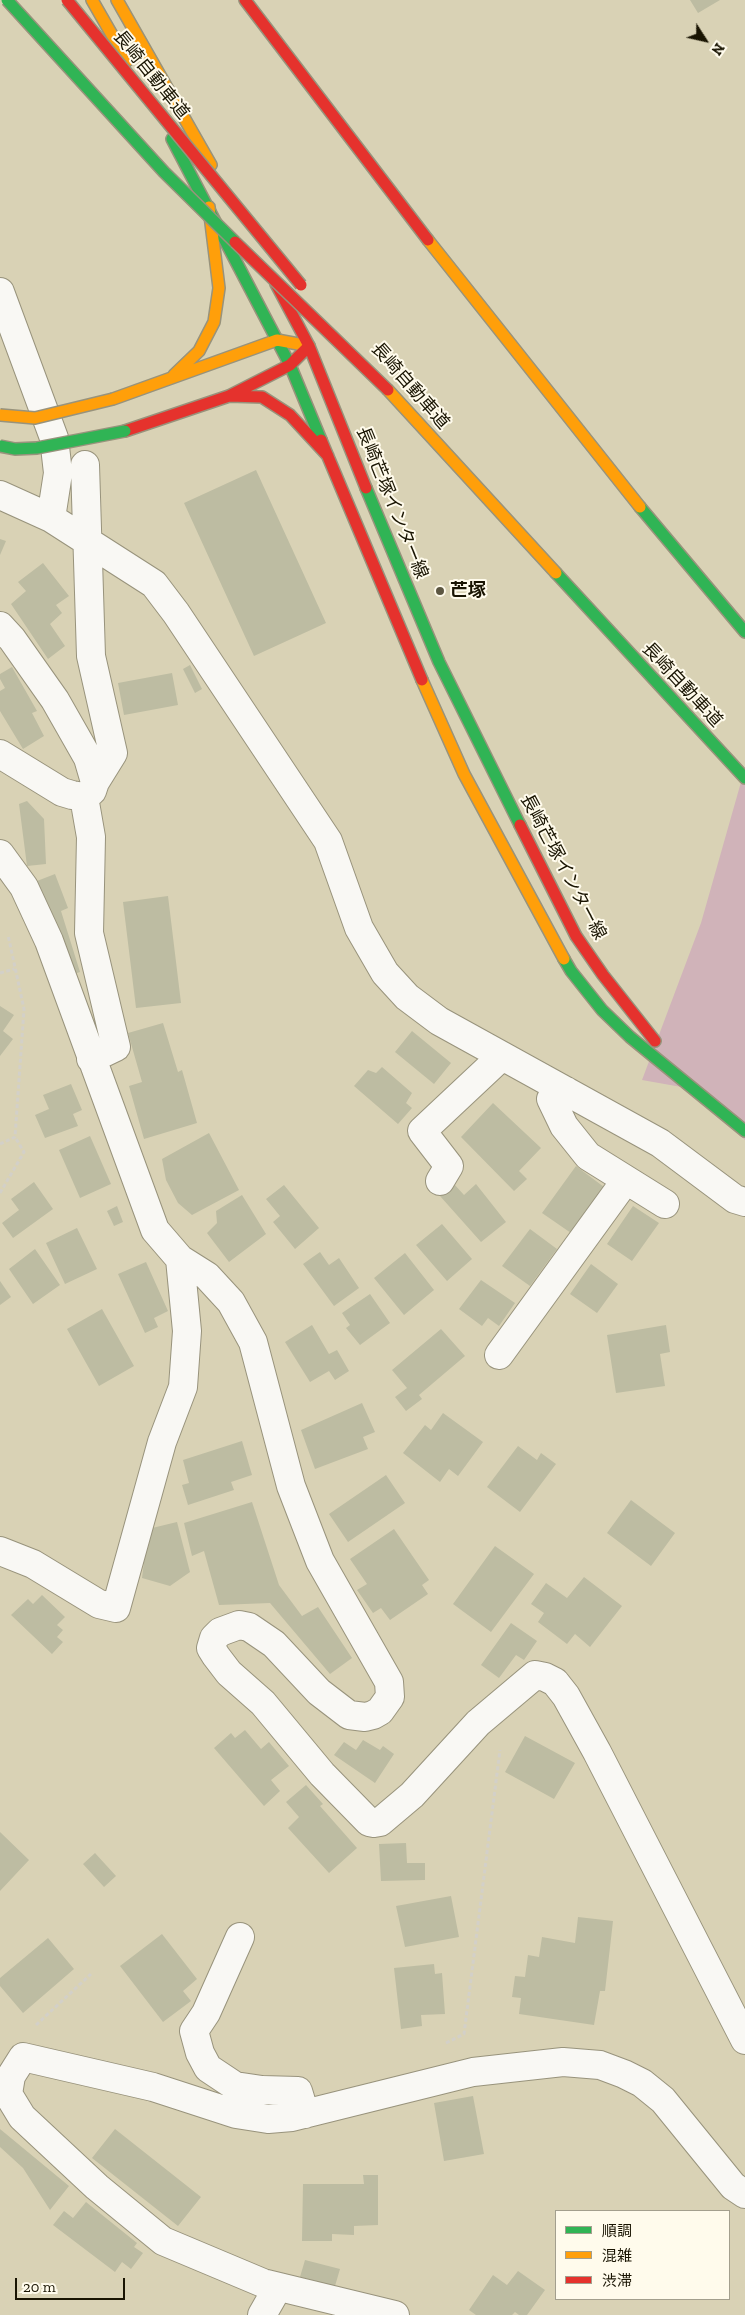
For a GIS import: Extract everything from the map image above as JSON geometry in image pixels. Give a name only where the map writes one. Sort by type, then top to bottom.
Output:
[{"type":"main road","points":[[7,0],[164,172],[388,390]]},
{"type":"main road","name":"長崎自動車道","points":[[67,0],[306,291]]},
{"type":"main road","points":[[92,0],[161,117],[277,340]]},
{"type":"main road","name":"長崎芒塚インター線","points":[[117,0],[166,83],[309,346],[439,662],[576,936],[642,1027],[714,1108]]},
{"type":"main road","points":[[245,0],[446,265],[657,528],[745,632]]},
{"type":"main road","points":[[253,0],[293,64]]},
{"type":"main road","points":[[173,376],[199,351],[214,322],[218,288],[209,207]]},
{"type":"main road","name":"長崎自動車道","points":[[319,306],[388,390],[745,778]]},
{"type":"main road","points":[[0,415],[35,418],[113,399],[277,340],[309,346]]},
{"type":"main road","name":"長崎芒塚インター線","points":[[277,340],[290,365],[412,659],[464,774],[570,972],[602,1010],[630,1038],[714,1108],[745,1131]]},
{"type":"main road","points":[[0,446],[15,449],[37,448],[125,431],[229,396],[290,365],[309,346]]},
{"type":"main road","points":[[229,396],[262,397],[290,415],[328,456]]},
{"type":"street","points":[[0,292],[54,438],[58,473],[51,518]]},
{"type":"street","points":[[85,465],[91,656],[113,753],[90,789]]},
{"type":"street","points":[[0,495],[51,518],[154,584],[176,613],[328,841],[359,928],[385,973],[408,997],[438,1021],[660,1143],[735,1199],[745,1202]]},
{"type":"street","points":[[0,626],[12,639],[55,700],[88,758],[91,837],[89,933],[116,1047],[91,1059]]},
{"type":"street","points":[[0,754],[62,792],[90,789]]},
{"type":"street","points":[[0,854],[24,887],[49,941],[155,1230],[180,1259],[207,1276],[231,1302],[253,1342],[292,1486],[320,1561],[389,1682],[391,1689],[390,1697],[380,1711],[374,1715],[365,1717],[349,1714],[319,1692],[274,1644],[249,1627],[239,1625],[220,1632],[214,1638],[212,1648],[216,1656],[229,1673],[263,1703],[322,1774],[369,1822],[374,1823],[380,1822],[412,1795],[478,1723],[535,1675],[556,1682],[566,1696],[597,1752],[745,2040]]},
{"type":"street","points":[[440,1181],[449,1166],[422,1131],[502,1056]]},
{"type":"street","points":[[566,1091],[550,1099],[564,1126],[588,1156],[665,1204]]},
{"type":"street","points":[[499,1355],[626,1180]]},
{"type":"street","points":[[0,1551],[33,1564],[99,1604],[116,1608],[162,1442],[183,1388],[188,1331],[180,1259]]},
{"type":"street","points":[[240,1937],[206,2013],[194,2031],[200,2053],[208,2068],[235,2086],[262,2090],[298,2091],[305,2114]]},
{"type":"street","points":[[395,2315],[263,2283],[163,2241],[97,2187],[22,2117],[8,2094],[11,2076],[23,2057],[153,2087],[236,2114],[268,2119],[305,2114],[473,2072],[563,2062],[600,2065],[630,2077],[663,2100],[733,2186],[745,2194]]},
{"type":"street","points":[[262,2315],[278,2286]]},
{"type":"path","points":[[0,1194],[24,1152],[15,1137],[24,1008],[7,933]]},
{"type":"path","points":[[0,973],[14,969]]},
{"type":"path","points":[[0,1144],[15,1137]]},
{"type":"path","points":[[439,2046],[464,2034],[499,1752],[503,1744]]},
{"type":"path","points":[[23,2057],[19,2040],[90,1974]]},
{"type":"shaded area","points":[[745,768],[745,1140],[687,1088],[642,1080],[701,923]]},
{"type":"building","points":[[690,0],[720,0],[698,13]]},
{"type":"building","points":[[256,470],[326,623],[254,656],[184,503]]},
{"type":"building","points":[[0,539],[6,541],[0,555]]},
{"type":"building","points":[[43,563],[69,596],[56,605],[62,613],[50,624],[65,646],[48,659],[11,604],[26,591],[18,582]]},
{"type":"building","points":[[190,665],[202,689],[195,693],[183,669]]},
{"type":"building","points":[[12,667],[37,711],[32,713],[44,736],[23,749],[0,711],[0,691],[5,688],[0,679],[0,674]]},
{"type":"building","points":[[172,673],[178,705],[124,715],[118,683]]},
{"type":"building","points":[[27,801],[44,819],[46,864],[27,866],[19,804]]},
{"type":"building","points":[[55,874],[68,908],[61,911],[80,972],[68,976],[37,881]]},
{"type":"building","points":[[168,896],[181,1003],[136,1008],[123,902]]},
{"type":"building","points":[[0,1006],[14,1015],[3,1031],[13,1039],[0,1056]]},
{"type":"building","points":[[163,1023],[178,1072],[182,1070],[197,1123],[144,1139],[129,1086],[142,1082],[128,1033]]},
{"type":"building","points":[[412,1031],[451,1063],[434,1084],[395,1052]]},
{"type":"building","points":[[382,1067],[412,1093],[406,1103],[412,1108],[398,1124],[354,1086],[368,1070],[376,1073]]},
{"type":"building","points":[[71,1084],[82,1110],[73,1114],[78,1126],[45,1138],[35,1115],[49,1109],[43,1095]]},
{"type":"building","points":[[493,1103],[541,1148],[519,1171],[527,1179],[514,1191],[461,1137]]},
{"type":"building","points":[[209,1133],[239,1190],[192,1215],[178,1203],[166,1180],[162,1159]]},
{"type":"building","points":[[90,1136],[111,1184],[80,1198],[59,1150]]},
{"type":"building","points":[[576,1166],[604,1187],[571,1233],[542,1213]]},
{"type":"building","points":[[34,1182],[53,1209],[13,1238],[2,1223],[19,1210],[11,1199]]},
{"type":"building","points":[[454,1184],[464,1195],[476,1184],[506,1222],[481,1242],[440,1196]]},
{"type":"building","points":[[284,1185],[319,1228],[295,1249],[273,1222],[280,1216],[266,1199]]},
{"type":"building","points":[[242,1195],[266,1234],[229,1262],[207,1233],[217,1223],[216,1211]]},
{"type":"building","points":[[117,1206],[123,1222],[114,1226],[107,1211]]},
{"type":"building","points":[[633,1206],[659,1223],[632,1261],[607,1244]]},
{"type":"building","points":[[442,1224],[472,1259],[447,1281],[416,1245]]},
{"type":"building","points":[[77,1228],[97,1269],[65,1284],[46,1243]]},
{"type":"building","points":[[530,1229],[557,1249],[530,1286],[502,1266]]},
{"type":"building","points":[[35,1249],[60,1285],[33,1304],[9,1269]]},
{"type":"building","points":[[320,1252],[329,1265],[339,1258],[359,1288],[334,1306],[303,1264]]},
{"type":"building","points":[[405,1253],[434,1290],[404,1315],[374,1278]]},
{"type":"building","points":[[146,1262],[168,1311],[154,1318],[158,1327],[145,1333],[118,1274]]},
{"type":"building","points":[[591,1264],[618,1284],[597,1313],[570,1294]]},
{"type":"building","points":[[481,1280],[515,1303],[499,1326],[488,1318],[482,1326],[459,1309]]},
{"type":"building","points":[[0,1281],[11,1297],[0,1305]]},
{"type":"building","points":[[370,1294],[390,1323],[360,1345],[346,1328],[350,1325],[342,1313]]},
{"type":"building","points":[[102,1309],[134,1366],[99,1386],[67,1329]]},
{"type":"building","points":[[312,1325],[329,1354],[337,1350],[349,1371],[335,1380],[329,1371],[310,1382],[285,1342]]},
{"type":"building","points":[[666,1325],[670,1352],[660,1354],[665,1386],[616,1393],[607,1335]]},
{"type":"building","points":[[441,1329],[465,1356],[419,1395],[422,1399],[406,1411],[395,1397],[407,1388],[392,1370]]},
{"type":"building","points":[[362,1403],[375,1432],[363,1437],[368,1449],[315,1469],[301,1430]]},
{"type":"building","points":[[443,1413],[483,1442],[458,1476],[449,1469],[440,1482],[403,1453],[425,1425],[431,1430]]},
{"type":"building","points":[[242,1441],[252,1475],[231,1482],[234,1490],[188,1505],[182,1485],[189,1483],[183,1460]]},
{"type":"building","points":[[518,1446],[537,1460],[541,1453],[556,1464],[520,1512],[487,1487]]},
{"type":"building","points":[[386,1475],[405,1503],[348,1542],[329,1514]]},
{"type":"building","points":[[631,1500],[675,1533],[651,1566],[607,1533]]},
{"type":"building","points":[[252,1502],[279,1585],[302,1616],[318,1607],[352,1658],[330,1674],[270,1603],[219,1605],[204,1551],[192,1556],[184,1523]]},
{"type":"building","points":[[177,1522],[190,1572],[170,1586],[142,1578],[148,1529]]},
{"type":"building","points":[[394,1529],[429,1580],[422,1585],[428,1594],[390,1620],[381,1608],[373,1613],[357,1590],[367,1584],[350,1559]]},
{"type":"building","points":[[495,1546],[534,1574],[491,1632],[453,1604]]},
{"type":"building","points":[[584,1577],[622,1606],[590,1647],[575,1634],[567,1644],[538,1622],[544,1613],[531,1604],[546,1583],[567,1598]]},
{"type":"building","points":[[42,1595],[65,1617],[57,1625],[63,1630],[57,1637],[63,1642],[52,1654],[11,1615],[28,1599],[33,1604]]},
{"type":"building","points":[[511,1623],[537,1641],[524,1660],[516,1655],[499,1678],[481,1665]]},
{"type":"building","points":[[245,1730],[261,1749],[269,1742],[289,1766],[271,1780],[280,1791],[264,1806],[214,1748],[231,1733],[235,1738]]},
{"type":"building","points":[[525,1736],[575,1763],[554,1799],[505,1772]]},
{"type":"building","points":[[363,1740],[380,1750],[383,1746],[394,1754],[375,1783],[334,1755],[344,1742],[356,1750]]},
{"type":"building","points":[[306,1785],[323,1804],[320,1806],[357,1848],[329,1873],[288,1828],[299,1817],[286,1802]]},
{"type":"building","points":[[0,1832],[29,1860],[0,1891]]},
{"type":"building","points":[[406,1843],[407,1863],[425,1863],[425,1880],[381,1881],[379,1844]]},
{"type":"building","points":[[95,1853],[116,1876],[104,1887],[83,1864]]},
{"type":"building","points":[[451,1896],[459,1937],[405,1947],[396,1906]]},
{"type":"building","points":[[578,1917],[613,1921],[605,1991],[600,1991],[594,2025],[519,2014],[521,1998],[512,1997],[515,1976],[525,1977],[528,1955],[539,1957],[542,1937],[575,1943]]},
{"type":"building","points":[[162,1934],[197,1979],[183,1991],[191,2001],[163,2022],[120,1966]]},
{"type":"building","points":[[48,1938],[74,1969],[23,2013],[0,1986],[0,1978]]},
{"type":"building","points":[[434,1964],[435,1974],[442,1973],[445,2014],[421,2015],[422,2026],[401,2029],[394,1968]]},
{"type":"building","points":[[473,2096],[484,2154],[444,2161],[434,2103]]},
{"type":"building","points":[[0,2129],[69,2186],[50,2210],[23,2168],[0,2147]]},
{"type":"building","points":[[115,2129],[201,2197],[178,2226],[92,2158]]},
{"type":"building","points":[[363,2175],[378,2175],[378,2225],[354,2226],[354,2235],[332,2234],[332,2241],[302,2241],[303,2184],[364,2184]]},
{"type":"building","points":[[86,2202],[137,2243],[134,2247],[143,2253],[131,2269],[122,2262],[115,2272],[53,2225],[64,2211],[73,2218]]},
{"type":"building","points":[[305,2260],[340,2269],[335,2286],[300,2277]]},
{"type":"building","points":[[518,2271],[545,2290],[527,2315],[519,2315],[515,2312],[512,2315],[476,2315],[469,2310],[493,2275],[507,2285]]},
{"type":"traffic: fast","points":[[7,0],[164,172],[235,242]]},
{"type":"traffic: fast","points":[[172,139],[290,365],[321,440]]},
{"type":"traffic: fast","points":[[0,446],[15,449],[37,448],[125,431]]},
{"type":"traffic: fast","points":[[366,488],[439,662],[520,825]]},
{"type":"traffic: fast","points":[[640,507],[745,632]]},
{"type":"traffic: fast","points":[[556,573],[745,778]]},
{"type":"traffic: fast","points":[[564,959],[571,971],[602,1010],[630,1037],[745,1131]]},
{"type":"traffic: slow","points":[[92,0],[127,61]]},
{"type":"traffic: slow","points":[[117,0],[211,165]]},
{"type":"traffic: slow","points":[[174,375],[199,351],[214,322],[219,288],[209,207]]},
{"type":"traffic: slow","points":[[428,240],[640,507]]},
{"type":"traffic: slow","points":[[113,399],[277,340],[309,346]]},
{"type":"traffic: slow","points":[[388,390],[556,573]]},
{"type":"traffic: slow","points":[[0,415],[35,418],[113,399]]},
{"type":"traffic: slow","points":[[422,680],[464,774],[564,959]]},
{"type":"traffic: jam","points":[[67,0],[301,285]]},
{"type":"traffic: jam","points":[[245,0],[428,240]]},
{"type":"traffic: jam","points":[[235,242],[388,390]]},
{"type":"traffic: jam","points":[[276,284],[309,346],[366,488]]},
{"type":"traffic: jam","points":[[125,431],[229,396],[290,365],[309,346]]},
{"type":"traffic: jam","points":[[229,396],[262,397],[290,415],[328,456]]},
{"type":"traffic: jam","points":[[321,440],[422,680]]},
{"type":"traffic: jam","points":[[520,825],[576,936],[603,975],[655,1041]]},
{"type":"place","name":"芒塚","points":[[440,591]]}]
